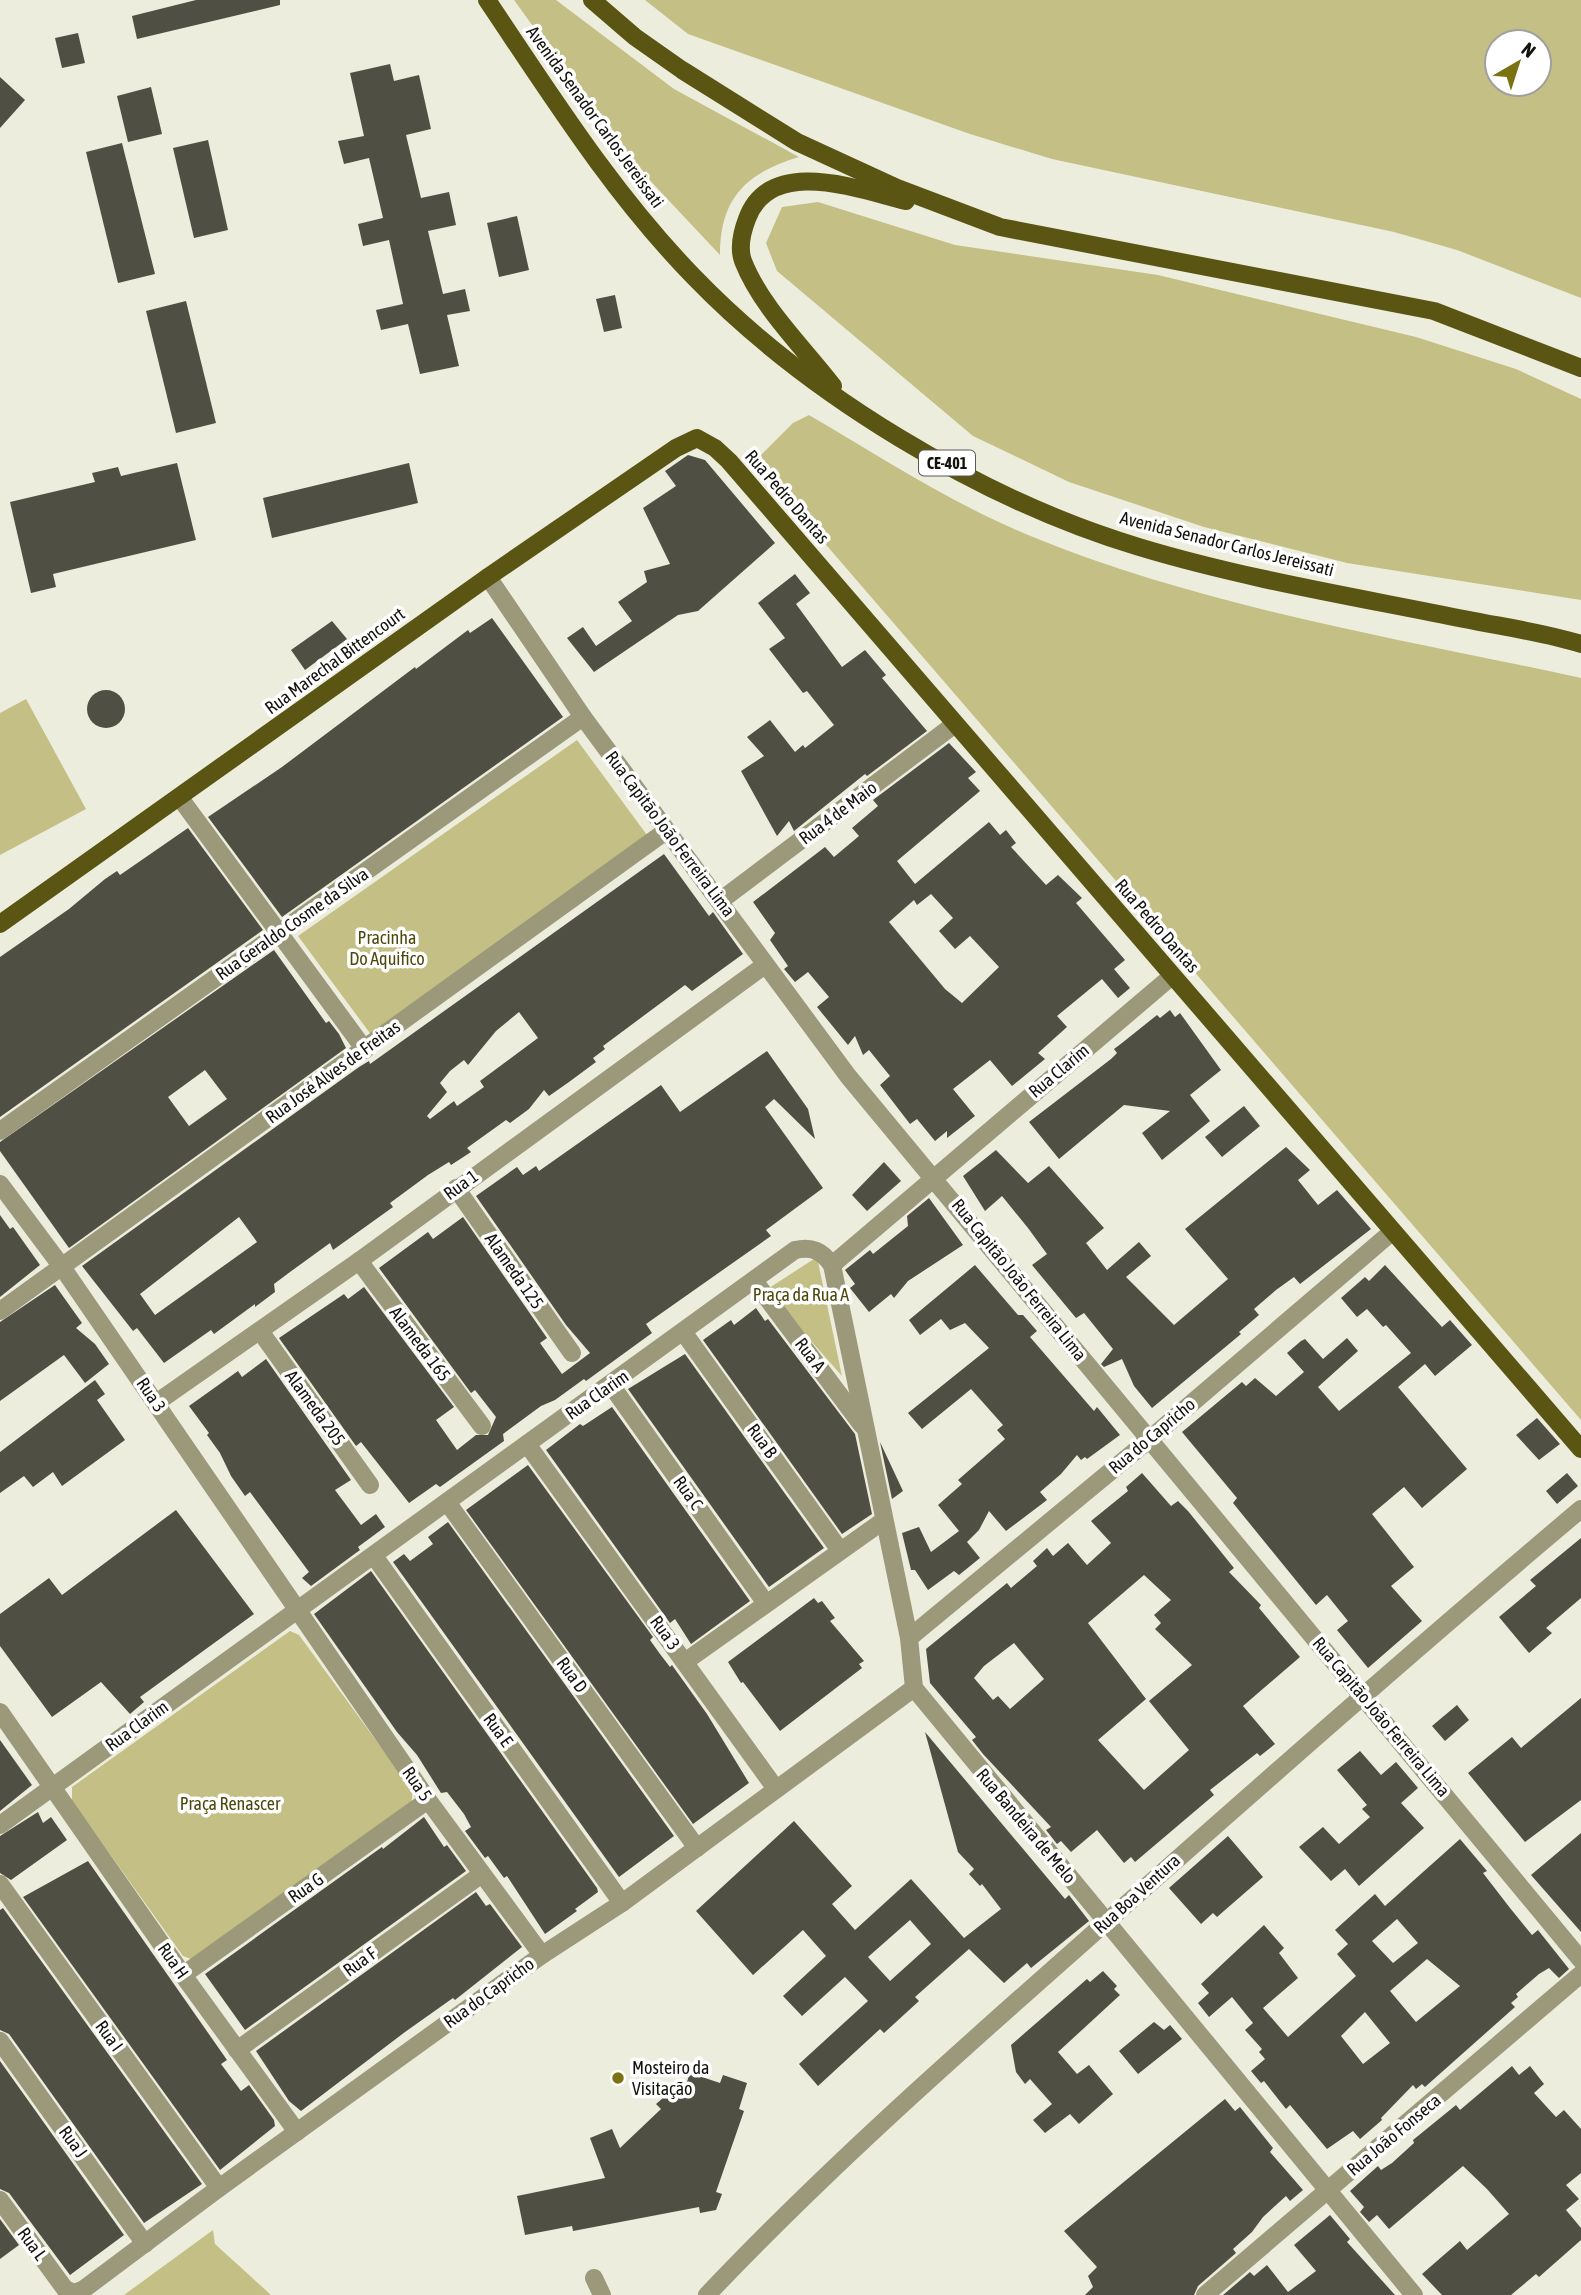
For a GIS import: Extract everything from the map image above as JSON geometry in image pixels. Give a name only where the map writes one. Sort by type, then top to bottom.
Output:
[{"type":"main road","name":"Avenida Senador Carlos Jereissati","points":[[487,0],[617,188],[692,275],[786,359],[900,437],[992,487],[1059,518],[1139,547],[1279,581],[1577,641]]},
{"type":"main road","points":[[592,0],[635,37],[797,142],[897,188],[1000,227]]},
{"type":"main road","points":[[843,399],[755,285],[742,258],[741,235],[749,214],[760,200],[777,188],[801,180],[829,182],[965,215],[1000,227],[1434,311],[1581,368]]},
{"type":"main road","name":"Rua Marechal Bittencourt","points":[[0,924],[488,577],[676,448],[697,438]]},
{"type":"main road","name":"Rua Pedro Dantas","points":[[697,438],[723,454],[1581,1449]]},
{"type":"street","name":"Rua Capitão João Ferreira Lima","points":[[488,577],[583,717],[848,1076],[1364,1694],[1581,1960]]},
{"type":"street","name":"Rua Geraldo Cosme da Silva","points":[[0,1131],[583,717]]},
{"type":"street","name":"Rua 4 de Maio","points":[[720,901],[955,724]]},
{"type":"street","points":[[180,798],[365,1050]]},
{"type":"street","name":"Rua José Alves de Freitas","points":[[0,1311],[666,831]]},
{"type":"street","name":"Rua 1","points":[[156,1403],[359,1261],[765,965]]},
{"type":"street","name":"Rua Clarim","points":[[0,1825],[755,1282],[795,1250],[805,1248],[825,1254],[832,1265],[1172,976]]},
{"type":"street","name":"Rua 3","points":[[0,1184],[62,1267],[296,1611]]},
{"type":"street","name":"Alameda 125","points":[[456,1188],[572,1353]]},
{"type":"street","name":"Rua do Capricho","points":[[909,1638],[1151,1438],[1393,1231]]},
{"type":"street","name":"Alameda 165","points":[[359,1261],[482,1426]]},
{"type":"street","points":[[832,1265],[909,1638],[914,1688]]},
{"type":"street","name":"Rua A","points":[[755,1282],[864,1428]]},
{"type":"street","name":"Alameda 205","points":[[260,1331],[370,1485]]},
{"type":"street","name":"Rua B","points":[[684,1333],[839,1549]]},
{"type":"street","name":"Rua C","points":[[611,1385],[765,1602]]},
{"type":"street","name":"Rua 3","points":[[527,1444],[686,1661],[776,1790]]},
{"type":"street","name":"Rua D","points":[[447,1503],[697,1848]]},
{"type":"street","name":"Rua Boa Ventura","points":[[707,2295],[864,2137],[1364,1694],[1581,1509]]},
{"type":"street","points":[[686,1661],[839,1549],[883,1521]]},
{"type":"street","name":"Rua E","points":[[374,1556],[622,1903]]},
{"type":"street","name":"Rua 5","points":[[296,1611],[428,1800],[542,1955]]},
{"type":"street","name":"Rua do Capricho","points":[[65,2289],[74,2293],[84,2289],[542,1955],[622,1903],[914,1688]]},
{"type":"street","name":"Rua Bandeira de Melo","points":[[914,1688],[1415,2295]]},
{"type":"street","name":"Rua H","points":[[0,1712],[236,2050],[298,2132]]},
{"type":"street","name":"Rua G","points":[[183,1975],[428,1800]]},
{"type":"street","name":"Rua F","points":[[236,2050],[482,1874]]},
{"type":"street","name":"Rua I","points":[[0,1884],[219,2188]]},
{"type":"street","name":"Rua João Fonseca","points":[[1205,2295],[1581,1974]]},
{"type":"street","name":"Rua J","points":[[0,2041],[145,2244]]},
{"type":"street","name":"Rua L","points":[[0,2200],[65,2289]]},
{"type":"green space","points":[[514,0],[556,0],[674,89],[799,157],[764,171],[740,191],[725,218],[720,255],[626,155]]},
{"type":"green space","points":[[645,0],[1581,0],[1581,298],[1457,250],[1394,232],[1052,159],[970,134],[688,34]]},
{"type":"green space","points":[[818,202],[955,245],[1158,275],[1416,337],[1516,369],[1581,399],[1581,600],[1347,563],[1204,527],[1069,482],[973,436],[777,271],[766,243],[782,207]]},
{"type":"green space","points":[[809,415],[975,510],[1033,537],[1099,562],[1166,583],[1304,619],[1581,678],[1581,1420],[765,474],[761,455],[793,423]]},
{"type":"green space","points":[[26,699],[86,809],[0,855],[0,713]]},
{"type":"green space","name":"Pracinha Do Aquifico","points":[[577,740],[647,835],[372,1036],[298,936]]},
{"type":"green space","name":"Praça da Rua A","points":[[817,1257],[842,1376],[766,1290]]},
{"type":"green space","name":"Praça Renascer","points":[[290,1631],[299,1635],[413,1791],[411,1804],[191,1959],[183,1956],[72,1801],[72,1787]]},
{"type":"green space","points":[[213,2230],[215,2244],[271,2295],[124,2295]]},
{"type":"building","points":[[196,0],[280,0],[280,5],[137,39],[132,16]]},
{"type":"building","points":[[78,33],[85,63],[62,68],[55,38]]},
{"type":"building","points":[[390,64],[394,81],[419,75],[431,129],[406,135],[421,198],[449,192],[456,225],[428,231],[443,294],[465,289],[470,311],[447,315],[459,366],[420,374],[408,324],[381,330],[376,310],[403,304],[389,240],[363,246],[358,224],[383,218],[369,158],[344,164],[338,141],[364,136],[350,73]]},
{"type":"building","points":[[0,77],[25,100],[0,128]]},
{"type":"building","points":[[151,87],[162,134],[128,142],[117,96]]},
{"type":"building","points":[[208,140],[228,230],[194,238],[173,148]]},
{"type":"building","points":[[122,143],[155,274],[118,283],[86,152]]},
{"type":"building","points":[[517,216],[529,270],[499,277],[487,223]]},
{"type":"building","points":[[615,295],[622,328],[604,332],[596,299]]},
{"type":"building","points":[[186,301],[216,423],[176,433],[146,311]]},
{"type":"building","points":[[688,455],[705,460],[775,543],[698,611],[678,615],[594,672],[567,638],[583,627],[596,646],[632,621],[618,602],[647,582],[644,571],[670,564],[643,508],[676,486],[665,471]]},
{"type":"building","points":[[177,463],[196,540],[53,574],[56,587],[31,593],[10,502],[95,482],[92,473],[118,467],[121,476]]},
{"type":"building","points":[[409,463],[418,503],[272,538],[263,498]]},
{"type":"building","points":[[795,574],[810,593],[796,604],[842,667],[865,650],[886,675],[882,678],[927,731],[867,776],[865,774],[794,831],[789,821],[777,836],[741,771],[764,756],[747,737],[770,720],[795,752],[803,745],[805,748],[834,725],[807,691],[803,693],[769,649],[785,638],[758,603]]},
{"type":"building","points":[[492,618],[563,717],[282,917],[208,817],[282,767],[415,667],[416,669],[468,630],[470,633]]},
{"type":"building","points":[[332,621],[347,639],[305,670],[291,650]]},
{"type":"building","points":[[106,690],[119,696],[125,709],[119,722],[106,728],[93,722],[87,709],[93,696]]},
{"type":"building","points":[[949,743],[976,772],[968,778],[980,791],[897,861],[915,884],[989,822],[1000,835],[1006,830],[1016,843],[1011,847],[1046,885],[1058,875],[1082,898],[1076,903],[1125,960],[1114,969],[1130,988],[1118,998],[1102,979],[1057,1016],[1067,1027],[1038,1053],[1045,1059],[1012,1086],[990,1060],[953,1089],[975,1116],[947,1138],[947,1131],[935,1141],[917,1119],[910,1124],[880,1085],[890,1076],[869,1050],[863,1055],[855,1036],[848,1045],[817,1007],[829,997],[808,972],[795,982],[784,969],[788,966],[770,940],[775,933],[753,902],[825,847],[834,857],[859,836],[852,828],[878,806],[873,800]],"holes":[[[931,894],[953,918],[939,931],[955,949],[970,936],[999,967],[962,1003],[945,989],[889,922],[914,900],[917,905]]]},
{"type":"building","points":[[188,828],[263,930],[0,1117],[0,957],[69,909],[105,879],[117,871],[120,875]]},
{"type":"building","points":[[664,854],[709,916],[713,912],[743,954],[692,991],[685,985],[603,1046],[605,1049],[593,1058],[596,1062],[569,1082],[549,1096],[544,1090],[529,1109],[510,1123],[506,1120],[467,1148],[471,1152],[428,1175],[390,1203],[393,1207],[333,1250],[330,1243],[274,1284],[275,1292],[255,1307],[255,1304],[214,1334],[211,1330],[164,1363],[137,1328],[133,1331],[82,1266],[359,1067],[369,1061],[370,1064]],"holes":[[[519,1012],[538,1038],[480,1081],[484,1087],[457,1106],[454,1101],[430,1119],[427,1116],[447,1092],[440,1083],[464,1060],[468,1065],[496,1031]],[[239,1217],[257,1242],[155,1315],[140,1294]]]},
{"type":"building","points":[[274,950],[326,1023],[329,1021],[339,1034],[346,1048],[69,1248],[0,1151],[0,1142]],"holes":[[[205,1070],[227,1099],[189,1126],[168,1097]]]},
{"type":"building","points":[[1170,1010],[1175,1017],[1180,1013],[1221,1070],[1190,1095],[1210,1121],[1162,1160],[1142,1133],[1170,1111],[1124,1105],[1059,1159],[1029,1122],[1111,1059],[1117,1053],[1114,1049],[1157,1015],[1160,1018]]},
{"type":"building","points":[[767,1051],[808,1109],[815,1139],[774,1099],[765,1107],[823,1188],[766,1230],[771,1236],[646,1324],[652,1333],[586,1381],[584,1379],[555,1400],[541,1406],[503,1434],[504,1441],[440,1487],[436,1484],[409,1503],[361,1442],[356,1446],[279,1338],[344,1294],[348,1299],[364,1287],[454,1407],[436,1420],[457,1450],[476,1435],[488,1435],[496,1417],[475,1390],[471,1393],[379,1268],[428,1232],[433,1239],[463,1217],[547,1338],[540,1343],[562,1374],[590,1353],[566,1325],[476,1196],[517,1167],[523,1175],[536,1166],[539,1171],[661,1085],[680,1112]]},
{"type":"building","points":[[1244,1106],[1260,1126],[1222,1157],[1205,1137]]},
{"type":"building","points":[[1286,1147],[1310,1170],[1298,1180],[1318,1205],[1337,1190],[1371,1229],[1300,1284],[1294,1277],[1276,1290],[1254,1309],[1259,1315],[1239,1332],[1241,1334],[1152,1408],[1134,1386],[1122,1359],[1104,1367],[1101,1364],[1113,1349],[1084,1313],[1076,1318],[1032,1265],[1047,1254],[1002,1196],[985,1211],[963,1176],[996,1150],[1028,1183],[1049,1166],[1104,1228],[1086,1243],[1107,1270],[1139,1242],[1151,1256],[1126,1277],[1174,1325],[1228,1279],[1185,1229]]},
{"type":"building","points":[[884,1162],[901,1181],[867,1211],[852,1195]]},
{"type":"building","points":[[929,1198],[963,1245],[908,1281],[894,1298],[891,1294],[869,1312],[850,1288],[855,1284],[845,1270],[870,1250],[873,1254],[908,1226],[907,1216]]},
{"type":"building","points":[[0,1215],[10,1229],[13,1227],[40,1265],[0,1297]]},
{"type":"building","points":[[975,1265],[1018,1315],[1023,1315],[1037,1331],[1030,1337],[1094,1411],[1097,1407],[1120,1435],[1087,1459],[1085,1457],[1081,1460],[1077,1455],[1061,1474],[1040,1492],[1047,1500],[1006,1531],[989,1511],[979,1530],[967,1542],[980,1558],[959,1575],[954,1571],[928,1590],[915,1570],[911,1570],[902,1533],[919,1527],[931,1552],[959,1531],[938,1505],[962,1484],[958,1480],[1005,1439],[997,1430],[1003,1425],[971,1389],[922,1429],[908,1413],[989,1348],[965,1323],[950,1330],[941,1319],[920,1335],[909,1320]]},
{"type":"building","points":[[1385,1265],[1442,1327],[1450,1320],[1472,1345],[1435,1376],[1425,1364],[1398,1387],[1467,1469],[1422,1508],[1404,1487],[1372,1514],[1414,1567],[1391,1586],[1422,1621],[1368,1668],[1337,1630],[1348,1621],[1327,1595],[1316,1605],[1233,1503],[1237,1498],[1182,1432],[1242,1382],[1246,1386],[1255,1378],[1276,1396],[1304,1372],[1287,1353],[1305,1339],[1323,1359],[1347,1338],[1358,1351],[1318,1387],[1339,1411],[1411,1353],[1386,1325],[1383,1327],[1367,1309],[1357,1317],[1341,1298],[1365,1277],[1369,1281]]},
{"type":"building","points":[[55,1285],[82,1323],[76,1328],[95,1344],[109,1364],[85,1383],[64,1355],[0,1401],[0,1322]]},
{"type":"building","points":[[756,1308],[765,1321],[768,1319],[855,1434],[872,1514],[842,1534],[703,1340],[731,1320],[734,1325]]},
{"type":"building","points":[[685,1354],[824,1548],[769,1587],[628,1389]]},
{"type":"building","points":[[266,1359],[351,1480],[335,1490],[361,1525],[376,1514],[385,1527],[358,1547],[360,1550],[311,1586],[302,1578],[309,1572],[250,1492],[245,1496],[207,1435],[209,1433],[189,1406],[238,1371],[242,1377]]},
{"type":"building","points":[[95,1380],[105,1394],[97,1400],[125,1440],[62,1486],[53,1472],[33,1487],[24,1476],[0,1493],[0,1452]]},
{"type":"building","points":[[612,1407],[750,1601],[691,1644],[675,1619],[670,1623],[546,1450],[580,1424],[583,1426]]},
{"type":"building","points":[[1537,1418],[1560,1444],[1539,1460],[1516,1435]]},
{"type":"building","points":[[880,1442],[903,1491],[892,1499]]},
{"type":"building","points":[[528,1465],[653,1637],[650,1640],[660,1654],[670,1667],[672,1665],[707,1714],[749,1783],[693,1824],[466,1510]]},
{"type":"building","points":[[1142,1473],[1171,1506],[1178,1501],[1234,1568],[1229,1572],[1261,1605],[1259,1608],[1300,1657],[1243,1706],[1275,1744],[1260,1756],[1257,1753],[1210,1790],[1214,1795],[1135,1862],[1131,1857],[1124,1863],[1097,1830],[1071,1852],[1061,1841],[1057,1844],[1046,1830],[1051,1827],[983,1754],[972,1740],[976,1737],[930,1683],[926,1649],[1007,1583],[1011,1588],[1037,1566],[1033,1561],[1047,1548],[1053,1556],[1068,1543],[1087,1565],[1111,1543],[1091,1521],[1128,1491],[1126,1487]],"holes":[[[1144,1575],[1171,1600],[1154,1615],[1161,1623],[1155,1629],[1192,1665],[1149,1701],[1189,1750],[1144,1790],[1098,1740],[1146,1699],[1088,1623]],[[1014,1643],[1044,1679],[1010,1709],[998,1696],[993,1700],[974,1678],[984,1666]]]},
{"type":"building","points":[[1567,1473],[1578,1486],[1557,1504],[1546,1491]]},
{"type":"building","points":[[176,1510],[254,1614],[140,1697],[144,1702],[130,1714],[101,1682],[52,1717],[0,1646],[0,1614],[49,1578],[62,1595]]},
{"type":"building","points":[[448,1522],[674,1836],[619,1877],[393,1562],[404,1554],[410,1561],[433,1544],[428,1537]]},
{"type":"building","points":[[1581,1538],[1581,1598],[1546,1628],[1552,1633],[1529,1653],[1499,1617],[1536,1586],[1530,1580]]},
{"type":"building","points":[[371,1571],[597,1888],[598,1892],[575,1909],[577,1911],[545,1934],[507,1876],[504,1878],[488,1856],[485,1858],[465,1831],[471,1827],[464,1814],[447,1792],[441,1793],[417,1755],[397,1732],[314,1614]]},
{"type":"building","points":[[814,1598],[818,1603],[822,1601],[835,1618],[830,1621],[864,1661],[859,1664],[862,1668],[780,1731],[743,1682],[741,1683],[728,1662]]},
{"type":"building","points":[[1581,1698],[1581,1800],[1525,1842],[1468,1773],[1512,1737],[1521,1748]]},
{"type":"building","points":[[1457,1705],[1469,1720],[1445,1741],[1432,1726]]},
{"type":"building","points":[[925,1732],[1065,1899],[1069,1895],[1089,1921],[1031,1968],[1027,1963],[1004,1983],[969,1949],[915,1997],[919,2001],[884,2033],[880,2029],[818,2086],[799,2064],[868,2001],[845,1977],[802,2016],[783,1996],[826,1956],[803,1930],[753,1975],[696,1911],[794,1821],[852,1886],[832,1904],[855,1930],[911,1879],[964,1938],[1001,1909],[982,1884],[980,1886],[969,1874],[974,1869],[958,1852]],"holes":[[[910,1920],[931,1944],[890,1981],[868,1957]]]},
{"type":"building","points":[[0,1740],[32,1785],[0,1811]]},
{"type":"building","points":[[1360,1751],[1381,1775],[1396,1762],[1418,1788],[1401,1803],[1424,1828],[1359,1886],[1345,1869],[1331,1881],[1299,1847],[1323,1827],[1339,1844],[1370,1817],[1362,1809],[1367,1805],[1337,1770]]},
{"type":"building","points":[[38,1812],[43,1823],[51,1817],[67,1840],[11,1880],[0,1873],[0,1836]]},
{"type":"building","points":[[424,1817],[444,1847],[447,1845],[466,1871],[245,2030],[205,1974],[382,1847],[383,1849]]},
{"type":"building","points":[[1581,1833],[1581,1932],[1531,1875]]},
{"type":"building","points":[[1228,1836],[1263,1877],[1217,1917],[1213,1913],[1201,1924],[1169,1888]]},
{"type":"building","points":[[1460,1839],[1487,1871],[1483,1873],[1532,1935],[1538,1930],[1569,1969],[1559,1978],[1549,1968],[1539,1974],[1516,1994],[1518,1997],[1511,2003],[1515,2007],[1425,2087],[1422,2084],[1416,2089],[1413,2085],[1382,2120],[1360,2139],[1353,2131],[1327,2149],[1290,2105],[1286,2109],[1264,2081],[1261,2083],[1251,2071],[1265,2059],[1259,2052],[1262,2049],[1245,2030],[1253,2023],[1232,1997],[1209,2017],[1198,2003],[1209,1993],[1201,1984],[1264,1925],[1284,1948],[1279,1953],[1298,1978],[1263,2008],[1288,2037],[1356,1976],[1337,1954],[1348,1944],[1335,1930],[1375,1894],[1385,1906]],"holes":[[[1397,1919],[1418,1943],[1393,1963],[1372,1941]],[[1427,1959],[1460,1986],[1416,2022],[1390,1991]],[[1365,2012],[1390,2043],[1363,2064],[1341,2036]]]},
{"type":"building","points":[[88,1861],[227,2060],[221,2064],[241,2091],[249,2085],[274,2120],[275,2126],[220,2170],[23,1897]]},
{"type":"building","points":[[476,1892],[486,1906],[490,1904],[522,1947],[455,2000],[453,1998],[405,2032],[301,2111],[289,2101],[256,2051]]},
{"type":"building","points":[[3,1908],[202,2184],[144,2223],[9,2034],[0,2030],[0,1910]]},
{"type":"building","points":[[1103,1971],[1117,1986],[1114,1989],[1120,1995],[1058,2052],[1077,2074],[1089,2065],[1113,2094],[1079,2124],[1070,2114],[1045,2133],[1033,2120],[1052,2104],[1030,2079],[1025,2084],[1016,2072],[1011,2045],[1087,1979],[1090,1982]]},
{"type":"building","points":[[1154,2022],[1164,2030],[1170,2025],[1182,2039],[1138,2074],[1119,2051]]},
{"type":"building","points":[[0,2061],[124,2235],[70,2275],[9,2193],[0,2189]]},
{"type":"building","points":[[1512,2066],[1519,2075],[1530,2066],[1544,2084],[1534,2093],[1556,2117],[1564,2110],[1581,2129],[1581,2173],[1566,2185],[1579,2199],[1566,2210],[1581,2228],[1581,2240],[1539,2277],[1536,2274],[1511,2295],[1442,2295],[1422,2274],[1460,2241],[1467,2250],[1509,2214],[1487,2189],[1463,2166],[1389,2229],[1377,2215],[1369,2222],[1360,2212],[1364,2207],[1350,2191],[1378,2166],[1381,2170],[1392,2163],[1414,2143],[1413,2140],[1456,2105],[1460,2110]]},
{"type":"building","points":[[690,2073],[720,2083],[723,2075],[747,2083],[739,2109],[744,2111],[716,2192],[722,2194],[716,2210],[700,2213],[699,2207],[573,2231],[572,2226],[525,2235],[517,2196],[605,2178],[590,2138],[612,2129],[620,2148],[661,2109],[656,2104],[670,2092],[681,2099]]},
{"type":"building","points":[[1225,2099],[1235,2111],[1240,2107],[1273,2148],[1270,2152],[1303,2190],[1290,2201],[1286,2196],[1263,2217],[1252,2232],[1233,2249],[1236,2253],[1198,2286],[1194,2295],[1085,2295],[1093,2287],[1088,2276],[1097,2267],[1064,2231]]},
{"type":"building","points":[[1330,2215],[1350,2239],[1347,2242],[1395,2295],[1223,2295],[1250,2272],[1254,2276],[1267,2265],[1288,2292],[1316,2271],[1294,2245]]},
{"type":"building","points":[[0,2219],[19,2245],[0,2259]]},
{"type":"place","name":"Mosteiro da Visitação","points":[[618,2078]]}]
